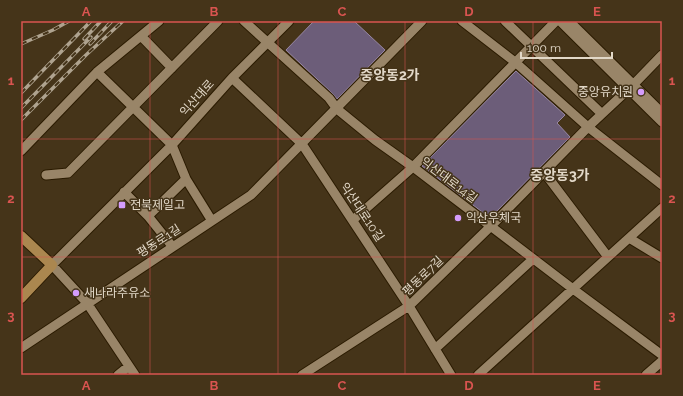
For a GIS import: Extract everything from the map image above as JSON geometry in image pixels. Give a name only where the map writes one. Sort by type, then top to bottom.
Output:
[{"type":"main road","points":[[21,236],[52,265]]},
{"type":"main road","name":"익산대로","points":[[21,298],[52,265]]},
{"type":"street","points":[[21,151],[97,72],[160,21]]},
{"type":"street","points":[[46,175],[68,173],[218,21]]},
{"type":"street","name":"익산대로14길","points":[[244,21],[329,98],[337,108],[375,140],[662,355]]},
{"type":"street","name":"익산대로","points":[[52,265],[172,145],[232,78],[289,21]]},
{"type":"street","name":"평동로1길","points":[[21,348],[172,246],[251,195],[422,21]]},
{"type":"street","points":[[462,21],[515,62],[588,127],[662,185]]},
{"type":"street","points":[[505,21],[602,114]]},
{"type":"street","points":[[353,220],[413,167],[556,21]]},
{"type":"street","points":[[560,21],[662,113]]},
{"type":"street","points":[[569,21],[631,86],[662,122]]},
{"type":"street","points":[[141,36],[172,68]]},
{"type":"street","name":"평동로7길","points":[[302,375],[410,306],[588,127],[662,55]]},
{"type":"street","points":[[97,72],[172,145],[186,179],[212,221]]},
{"type":"street","name":"익산대로10길","points":[[232,78],[302,144],[410,306],[451,375]]},
{"type":"street","points":[[544,172],[608,257]]},
{"type":"street","points":[[148,216],[186,179]]},
{"type":"street","points":[[124,192],[148,216],[172,246]]},
{"type":"street","points":[[478,375],[662,208]]},
{"type":"street","points":[[629,238],[662,258]]},
{"type":"street","points":[[435,349],[533,259]]},
{"type":"street","points":[[52,265],[87,303],[135,375]]},
{"type":"street","points":[[646,375],[662,361]]},
{"type":"street","points":[[118,375],[129,366]]},
{"type":"building","points":[[314,21],[354,21],[385,50],[337,99],[286,50]]},
{"type":"building","points":[[516,71],[565,115],[557,123],[570,137],[490,218],[422,166]]},
{"type":"railway","points":[[21,44],[53,30],[69,21]]},
{"type":"railway","points":[[21,93],[91,21]]},
{"type":"railway","points":[[84,39],[101,21]]},
{"type":"railway","points":[[90,44],[112,21]]},
{"type":"railway","points":[[21,120],[86,55],[123,21]]},
{"type":"railway","points":[[21,108],[91,37]]},
{"type":"place","name":"중앙유치원","points":[[641,92]]},
{"type":"place","name":"전북제일고","points":[[122,205]]},
{"type":"place","name":"익산우체국","points":[[458,218]]},
{"type":"place","name":"새나라주유소","points":[[76,293]]},
{"type":"district","name":"중앙동2가","points":[[390,75]]},
{"type":"district","name":"중앙동3가","points":[[560,175]]}]
